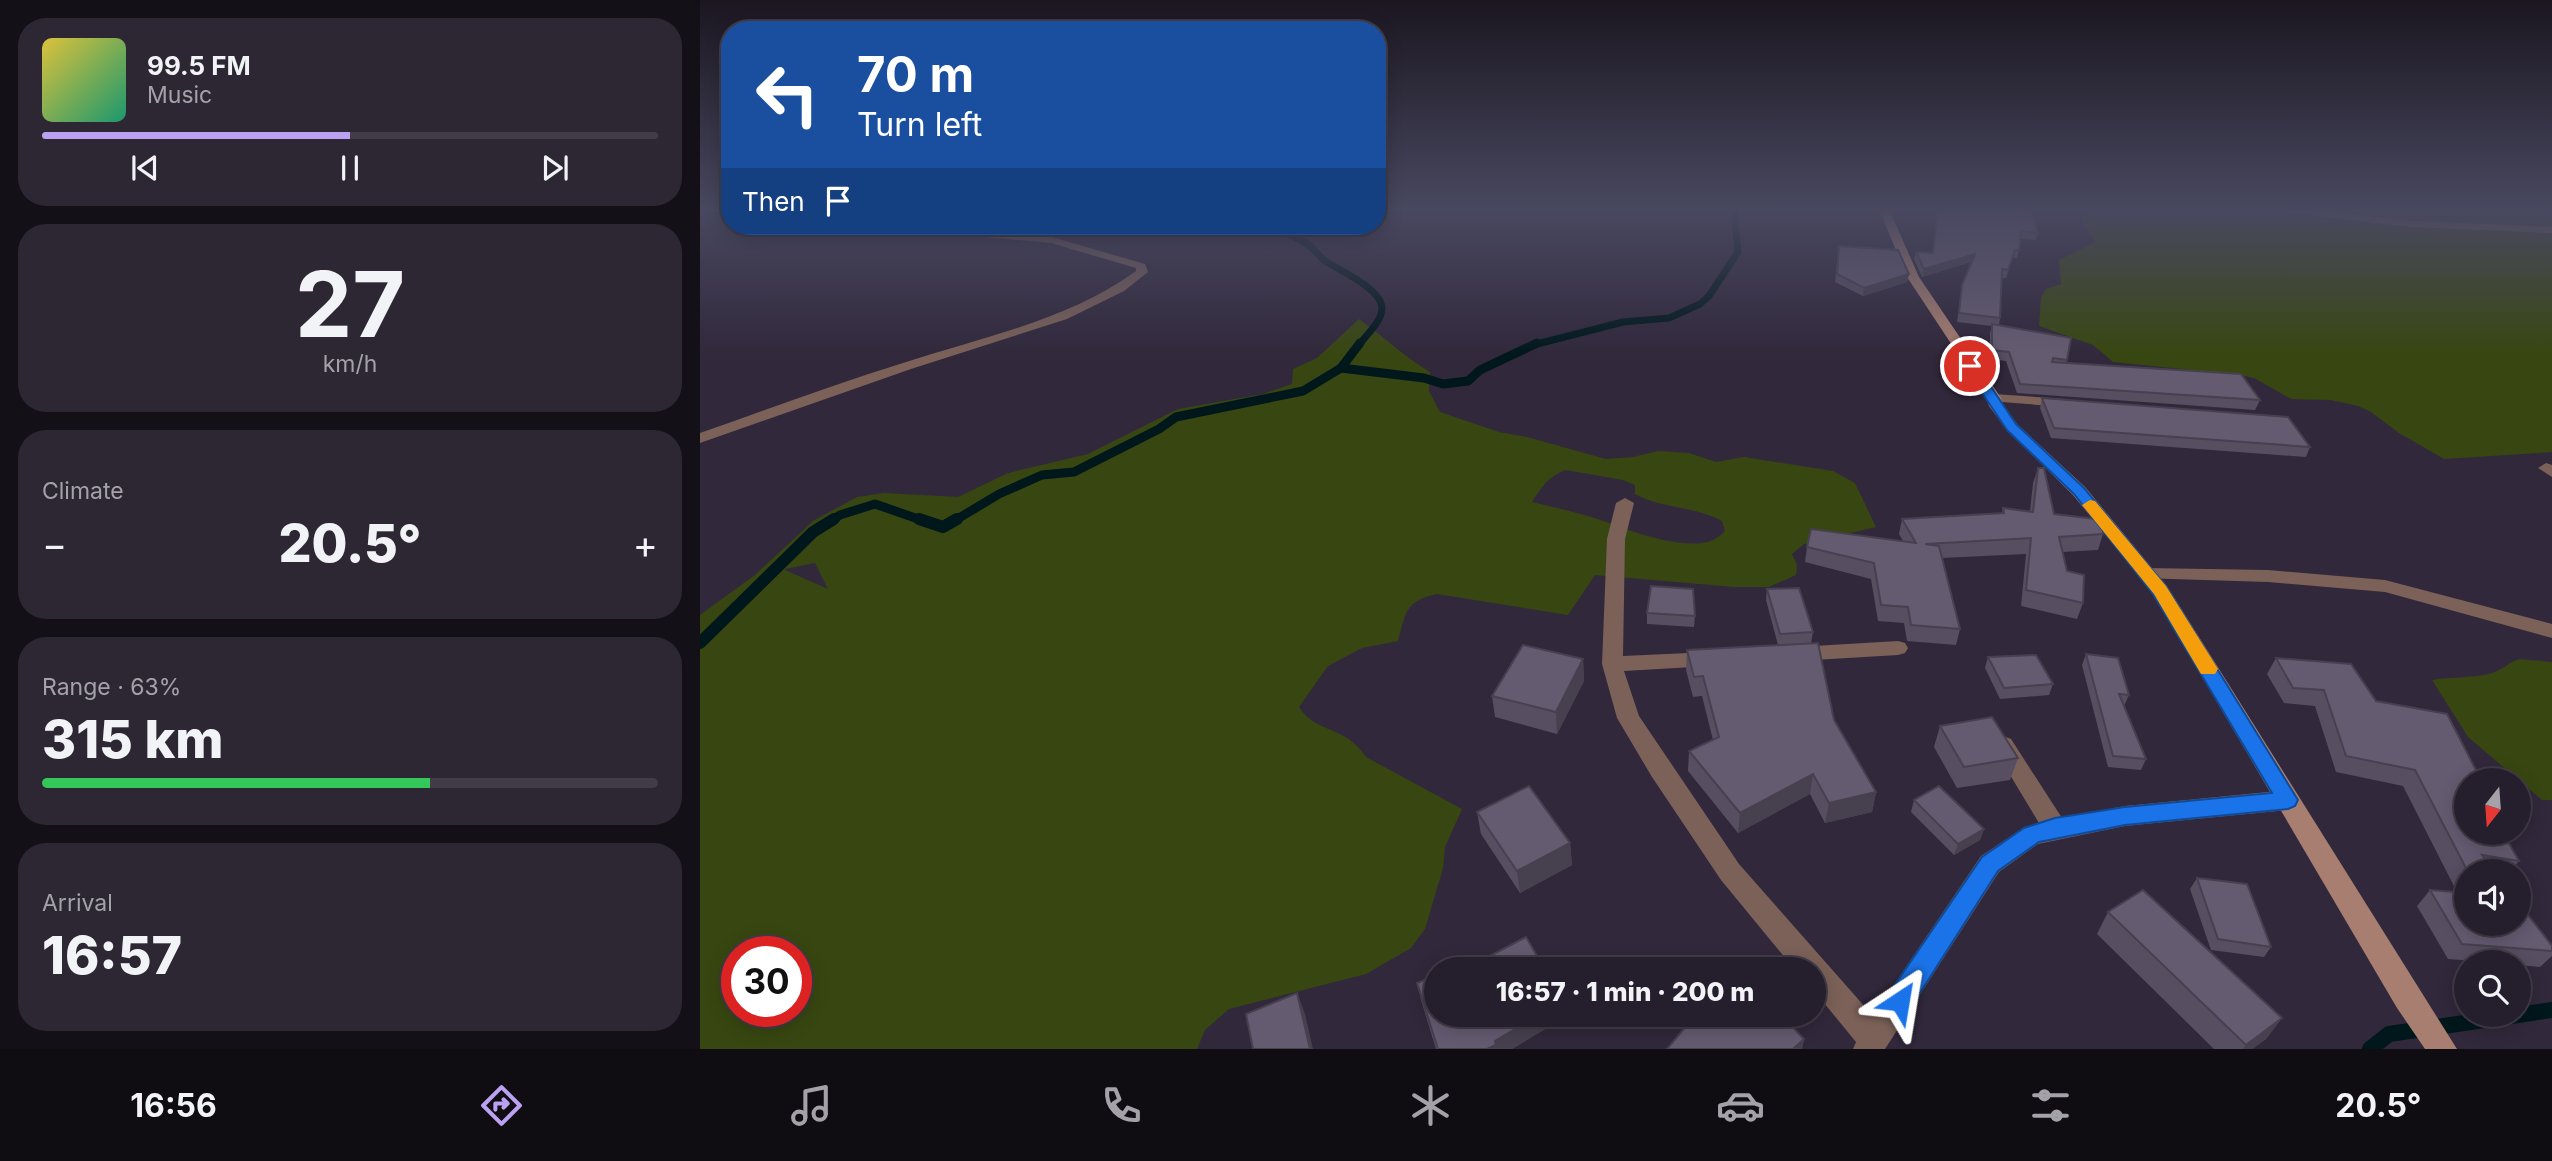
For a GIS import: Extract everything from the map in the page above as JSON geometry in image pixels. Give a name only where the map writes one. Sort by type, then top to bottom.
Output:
[{"type":"street","points":[[700,438],[1054,318],[1102,298],[1142,272],[1141,266],[1113,258]]},
{"type":"street","points":[[1905,258],[1913,277],[2011,427],[2079,491],[2160,590],[2407,998],[2442,1049]]},
{"type":"street","points":[[1994,398],[2076,403]]},
{"type":"street","points":[[1625,503],[1615,550],[1612,664],[1628,719],[1730,872],[1803,957]]},
{"type":"street","points":[[2147,574],[2268,576],[2385,586],[2552,631]]},
{"type":"street","points":[[1776,655],[1898,648]]},
{"type":"street","points":[[1612,664],[1736,657]]},
{"type":"street","points":[[1992,727],[2055,828]]},
{"type":"street","points":[[1826,986],[1871,1045],[1990,864],[2032,835],[2055,828],[2125,816],[2288,800]]},
{"type":"green space","points":[[2552,258],[2552,452],[2444,459],[2358,406],[2331,400],[2291,399],[2254,378],[2240,375],[2113,362],[2093,345],[2039,326],[2041,297],[2046,289],[2061,284],[2059,260]]},
{"type":"green space","points":[[1359,319],[1430,372],[1429,391],[1440,412],[1499,432],[1606,459],[1633,457],[1658,451],[1689,453],[1716,462],[1744,457],[1833,471],[1855,483],[1876,527],[1804,544],[1792,554],[1797,565],[1796,575],[1769,587],[1734,587],[1595,575],[1568,615],[1437,594],[1419,600],[1408,609],[1398,641],[1362,648],[1328,666],[1299,707],[1306,716],[1349,739],[1366,757],[1462,809],[1445,847],[1443,868],[1425,929],[1411,948],[1366,974],[1229,1009],[1205,1030],[1197,1049],[700,1049],[700,615],[755,575],[813,521],[857,497],[884,493],[958,497],[1008,473],[1088,454],[1178,409],[1263,394],[1292,384],[1293,369],[1317,358]],"holes":[[[1566,470],[1623,480],[1635,485],[1635,494],[1645,499],[1712,516],[1722,521],[1725,531],[1706,542],[1674,542],[1532,502],[1550,479]],[[815,563],[828,589],[785,570],[785,569]]]},
{"type":"green space","points":[[2519,659],[2552,662],[2552,800],[2542,800],[2531,791],[2531,768],[2504,768],[2468,737],[2432,680],[2497,671]]},
{"type":"building","points":[[1838,258],[1902,258],[1909,274],[1864,288],[1837,274]]},
{"type":"building","points":[[1919,258],[1962,258],[1924,269]]},
{"type":"building","points":[[1973,258],[2012,258],[2008,270],[2002,269],[2000,318],[1959,313],[1962,285]]},
{"type":"building","points":[[1992,324],[2071,338],[2067,360],[2053,358],[2052,362],[2241,374],[2260,400],[2020,384],[2009,352],[1992,350]]},
{"type":"building","points":[[2042,398],[2288,417],[2310,447],[2054,428]]},
{"type":"building","points":[[2038,468],[2044,468],[2054,514],[2104,520],[2103,534],[2059,537],[2067,571],[2084,575],[2083,603],[2026,590],[2031,538],[1925,544],[1939,546],[1960,629],[1911,625],[1908,607],[1881,605],[1874,563],[1807,547],[1811,529],[1916,543],[1902,519],[2004,513],[2003,508],[2033,512]]},
{"type":"building","points":[[1651,586],[1693,589],[1695,616],[1647,613]]},
{"type":"building","points":[[1799,588],[1813,632],[1780,634],[1767,589]]},
{"type":"building","points":[[1818,643],[1834,720],[1876,792],[1829,803],[1813,774],[1740,813],[1689,751],[1719,737],[1703,676],[1694,677],[1687,650]]},
{"type":"building","points":[[1523,645],[1583,659],[1556,712],[1492,696]]},
{"type":"building","points":[[2086,654],[2118,658],[2129,695],[2119,694],[2146,759],[2113,756]]},
{"type":"building","points":[[2036,655],[2053,684],[2004,688],[1988,657]]},
{"type":"building","points":[[2276,658],[2351,664],[2376,701],[2447,714],[2475,768],[2454,768],[2454,845],[2510,845],[2518,859],[2482,855],[2485,859],[2461,859],[2415,770],[2346,756],[2324,690],[2293,688]]},
{"type":"building","points":[[1992,717],[2018,758],[1964,767],[1940,726]]},
{"type":"building","points":[[1529,786],[1570,843],[1517,871],[1477,812]]},
{"type":"building","points":[[1939,786],[1984,829],[1958,844],[1914,800]]},
{"type":"building","points":[[2197,878],[2247,884],[2271,947],[2218,939]]},
{"type":"building","points":[[2143,890],[2282,1018],[2246,1045],[2108,912]]},
{"type":"building","points":[[2430,890],[2454,892],[2454,930]]},
{"type":"building","points":[[2531,919],[2552,946],[2552,951],[2462,944],[2457,936],[2531,936]]},
{"type":"building","points":[[1526,937],[1538,957],[1488,957]]},
{"type":"building","points":[[1424,980],[1424,1005],[1417,983]]},
{"type":"building","points":[[1297,993],[1310,1049],[1253,1049],[1246,1014]]},
{"type":"building","points":[[1431,1027],[1519,1027],[1487,1049],[1438,1049]]},
{"type":"building","points":[[1685,1027],[1792,1027],[1804,1039],[1793,1049],[1667,1049]]},
{"type":"waterway","points":[[1322,258],[1358,280],[1380,301],[1382,308],[1377,323],[1359,345]]},
{"type":"waterway","points":[[1533,345],[1623,322],[1669,318],[1700,304],[1709,296],[1734,258]]},
{"type":"waterway","points":[[1341,368],[1360,343]]},
{"type":"waterway","points":[[1341,368],[1424,378],[1443,384],[1468,381],[1480,370],[1537,343]]},
{"type":"waterway","points":[[954,521],[999,494],[1042,475],[1074,472],[1159,429],[1176,417],[1303,391],[1341,368]]},
{"type":"waterway","points":[[834,519],[875,504],[924,521]]},
{"type":"waterway","points":[[700,643],[813,532],[834,519]]},
{"type":"waterway","points":[[919,519],[943,527],[957,519]]},
{"type":"waterway","points":[[2370,1049],[2389,1034],[2552,1010]]},
{"type":"slow traffic","points":[[2090,505],[2160,590],[2208,669]]},
{"type":"route","points":[[1900,1001],[1973,886],[1990,864],[2032,835],[2055,828],[2125,816],[2288,800],[2160,590],[2079,491],[2011,427],[1970,366]]}]
